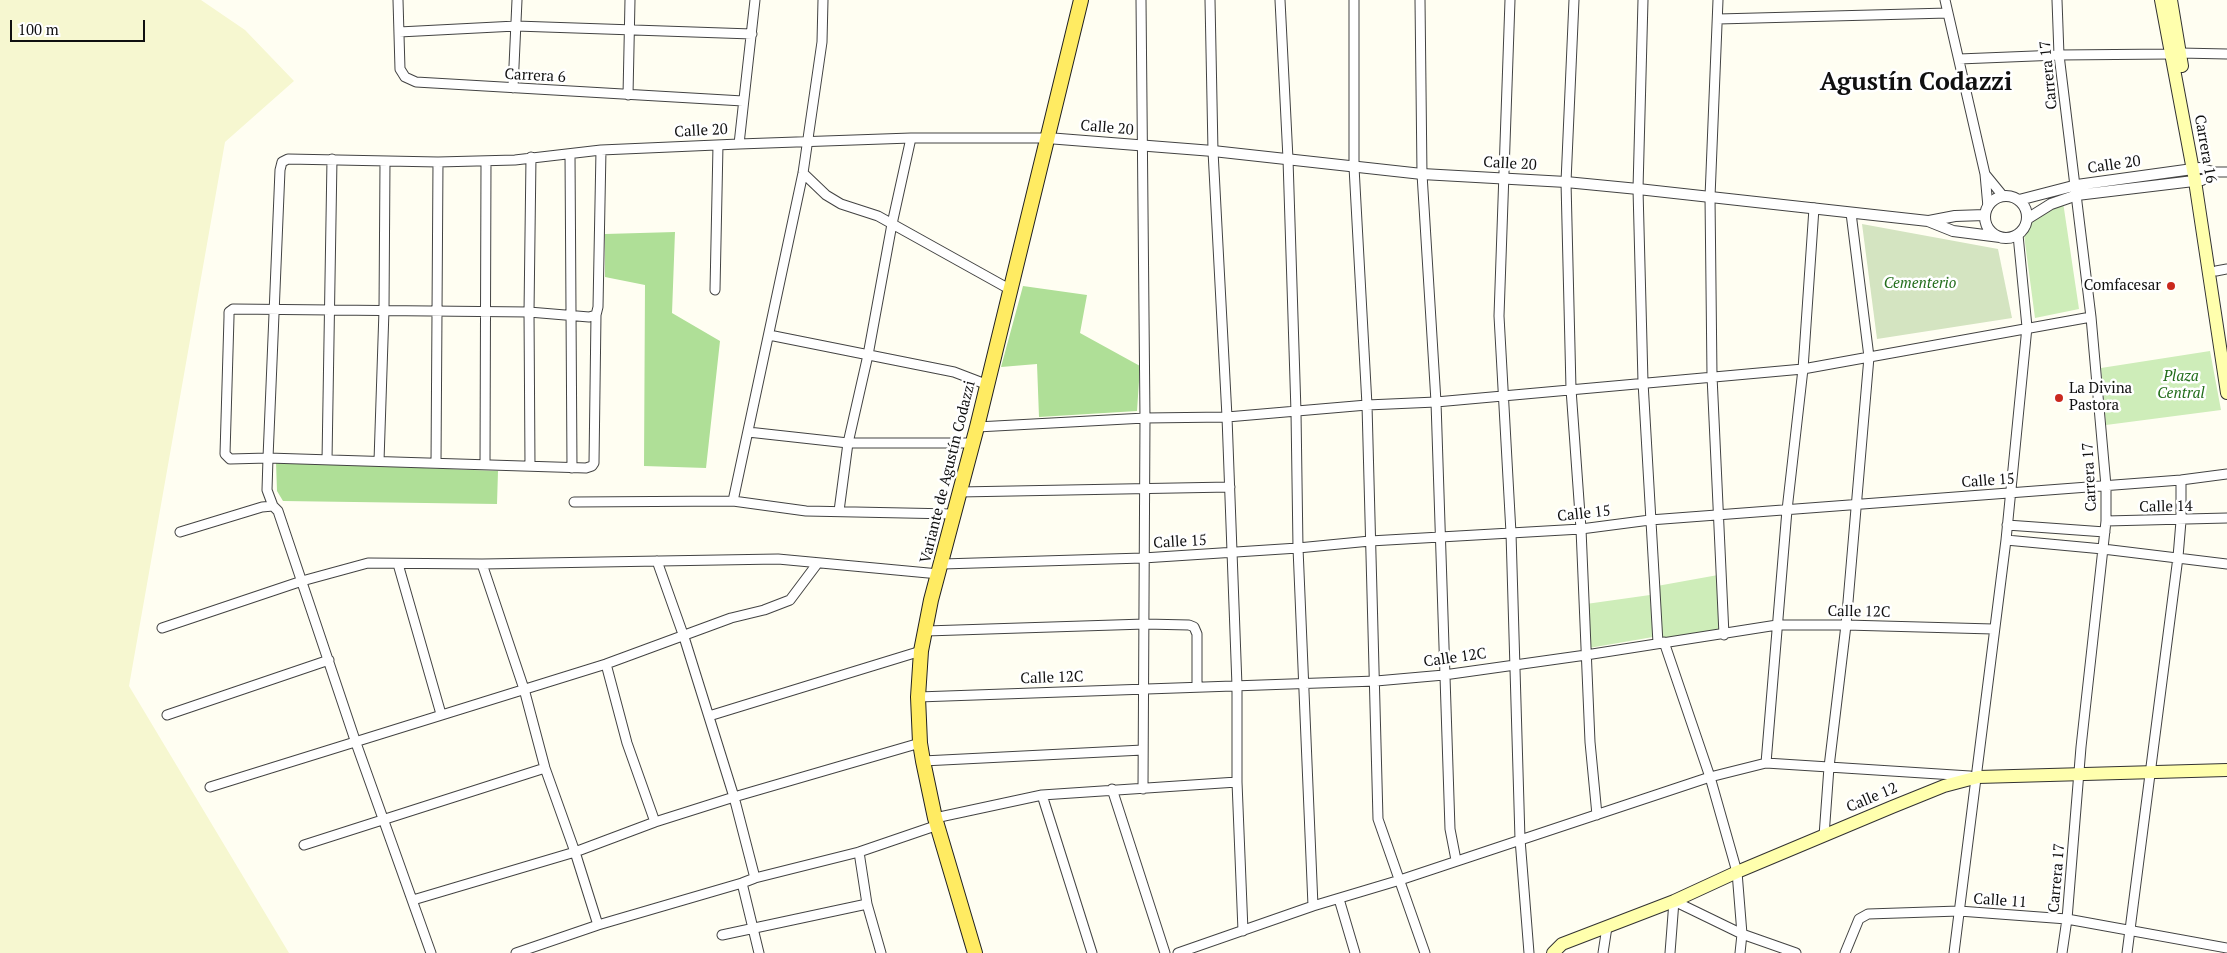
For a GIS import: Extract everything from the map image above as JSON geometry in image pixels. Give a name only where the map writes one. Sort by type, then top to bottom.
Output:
[{"type":"main road","name":"Variante de Agustín Codazzi","points":[[975,953],[937,822],[923,761],[920,743],[918,697],[921,651],[931,600],[941,569],[953,514],[988,385],[1081,0]]},
{"type":"main road","name":"Carrera 16","points":[[2161,0],[2176,54]]},
{"type":"main road","name":"Carrera 16","points":[[2171,0],[2176,54],[2198,175],[2225,348]]},
{"type":"main road","name":"Carrera 16","points":[[2198,175],[2221,270],[2227,393]]},
{"type":"main road","name":"Calle 12","points":[[1553,953],[1562,944],[1674,901],[1738,872],[1944,786],[1978,777],[2227,770]]},
{"type":"street","name":"Carrera 6","points":[[398,0],[400,70],[405,77],[416,82],[743,102]]},
{"type":"street","points":[[513,88],[517,0]]},
{"type":"street","points":[[628,95],[630,0]]},
{"type":"street","points":[[739,144],[755,0]]},
{"type":"street","points":[[733,501],[803,173],[822,42],[823,0]]},
{"type":"street","points":[[1141,0],[1145,418],[1143,487],[1145,624],[1143,789]]},
{"type":"street","points":[[1210,0],[1213,151],[1230,487],[1237,686],[1237,782],[1244,931]]},
{"type":"street","points":[[1280,0],[1288,159],[1298,548],[1313,906]]},
{"type":"street","points":[[1354,0],[1354,167],[1367,406],[1376,681],[1378,819],[1425,953]]},
{"type":"street","points":[[1420,0],[1422,174],[1436,402],[1450,829],[1456,860]]},
{"type":"street","points":[[1510,0],[1500,316],[1516,663],[1520,839],[1529,953]]},
{"type":"street","points":[[1574,0],[1566,182],[1571,389],[1581,529],[1586,655],[1596,815]]},
{"type":"street","points":[[1643,0],[1638,189],[1642,382],[1650,520],[1661,642],[1710,777],[1738,872],[1742,934],[1740,953]]},
{"type":"street","points":[[1718,0],[1710,197],[1712,376],[1724,635]]},
{"type":"street","points":[[1944,0],[1985,174],[1986,225],[1992,233],[2000,237],[2009,238],[2018,235],[2025,228],[2028,219],[2026,208],[2019,200],[2011,197],[2003,196],[1994,200],[1986,211]]},
{"type":"street","name":"Carrera 17","points":[[2057,0],[2059,54],[2091,316],[2106,486],[2105,532],[2079,774],[2067,919],[2062,953]]},
{"type":"street","points":[[1718,19],[1948,13]]},
{"type":"street","points":[[399,32],[516,26],[752,34]]},
{"type":"street","points":[[1959,59],[2059,54],[2227,54]]},
{"type":"street","points":[[840,511],[848,443],[868,355],[892,224],[911,138]]},
{"type":"street","name":"Calle 20","points":[[276,309],[280,170],[282,162],[288,159],[385,162],[486,161],[601,150],[739,144],[911,138],[1047,138],[1213,151],[1422,174],[1566,182],[1928,221],[1986,211]]},
{"type":"street","points":[[715,290],[718,145]]},
{"type":"street","points":[[596,314],[589,317],[571,314],[486,311],[234,309],[229,312],[225,454],[230,459],[268,458],[572,468],[592,466],[594,463],[601,150]]},
{"type":"street","points":[[570,154],[572,468]]},
{"type":"street","points":[[530,466],[531,157]]},
{"type":"street","points":[[327,460],[332,159]]},
{"type":"street","points":[[484,465],[486,161]]},
{"type":"street","points":[[379,461],[384,310],[385,162]]},
{"type":"street","points":[[436,463],[438,162]]},
{"type":"street","name":"Calle 20","points":[[2019,200],[2077,190],[2227,172]]},
{"type":"street","points":[[803,173],[826,195],[841,204],[867,211],[1011,290]]},
{"type":"street","points":[[1985,174],[2003,196]]},
{"type":"street","name":"Calle 20","points":[[2028,219],[2077,190]]},
{"type":"street","points":[[1766,763],[1787,510],[1803,369],[1814,208]]},
{"type":"street","points":[[1824,836],[1829,767],[1846,625],[1869,357],[1851,214]]},
{"type":"street","name":"Calle 20","points":[[1928,221],[1954,231],[2000,237]]},
{"type":"street","points":[[1954,953],[1978,777],[1993,629],[2006,540],[2028,327],[2018,235]]},
{"type":"street","points":[[276,309],[267,490],[273,506],[278,511],[282,520],[356,743],[431,953]]},
{"type":"street","points":[[977,426],[1145,418],[1227,418],[1436,402],[1803,369],[2091,316]]},
{"type":"street","points":[[769,335],[954,372],[988,385]]},
{"type":"street","points":[[748,432],[848,443],[972,443]]},
{"type":"street","name":"Calle 15","points":[[162,628],[302,581],[368,563],[482,564],[778,560],[816,564],[941,569],[1232,553],[1370,541],[1581,529],[1650,520],[1718,516],[1857,503],[2010,494],[2181,480],[2227,474]]},
{"type":"street","points":[[2128,953],[2178,557],[2181,521],[2181,480]]},
{"type":"street","points":[[959,492],[1143,487],[1230,487]]},
{"type":"street","points":[[574,502],[733,501],[806,511],[953,514]]},
{"type":"street","points":[[180,532],[262,507],[273,506]]},
{"type":"street","name":"Calle 14","points":[[2106,521],[2181,521],[2227,518]]},
{"type":"street","points":[[2007,525],[2105,532]]},
{"type":"street","points":[[2006,540],[2178,557],[2227,564]]},
{"type":"street","points":[[657,561],[709,716],[734,797],[755,878]]},
{"type":"street","points":[[398,564],[441,714]]},
{"type":"street","points":[[482,564],[524,689],[545,768],[575,852],[598,925]]},
{"type":"street","points":[[210,787],[606,664],[684,637],[731,618],[764,610],[790,600],[816,564]]},
{"type":"street","points":[[926,631],[1145,624],[1194,626],[1197,634],[1197,686]]},
{"type":"street","name":"Calle 12C","points":[[918,697],[1197,686],[1305,685],[1376,681],[1586,655],[1661,642],[1724,635],[1777,625],[1993,629]]},
{"type":"street","points":[[709,716],[921,651]]},
{"type":"street","points":[[167,715],[329,660]]},
{"type":"street","points":[[606,664],[627,743],[655,822]]},
{"type":"street","points":[[413,900],[575,852],[655,822],[734,797],[920,743]]},
{"type":"street","points":[[923,761],[1143,750]]},
{"type":"street","points":[[1178,953],[1313,906],[1400,880],[1710,777],[1766,763],[1978,777]]},
{"type":"street","points":[[304,846],[545,768]]},
{"type":"street","points":[[516,953],[598,925],[755,878],[859,852],[937,822],[1042,795],[1237,782]]},
{"type":"street","points":[[1112,789],[1165,953]]},
{"type":"street","points":[[1042,795],[1092,953]]},
{"type":"street","points":[[859,852],[866,904],[881,953]]},
{"type":"street","points":[[742,883],[759,953]]},
{"type":"street","points":[[1339,899],[1355,953]]},
{"type":"street","points":[[1670,953],[1674,901],[1742,934],[1796,953]]},
{"type":"street","points":[[722,935],[866,904]]},
{"type":"street","name":"Calle 11","points":[[1845,953],[1859,919],[1868,914],[1959,911],[2067,919],[2227,948]]},
{"type":"street","points":[[1603,953],[1607,928]]},
{"type":"green space","points":[[0,0],[201,0],[245,30],[294,81],[225,142],[129,686],[289,953],[0,953]]},
{"type":"green space","points":[[2063,202],[2079,309],[2035,318],[2024,235],[2033,221]]},
{"type":"green space","name":"Cementerio","points":[[1862,224],[1998,249],[2012,318],[1877,339]]},
{"type":"green space","points":[[675,232],[672,313],[720,341],[706,468],[644,466],[645,285],[605,277],[605,234]]},
{"type":"green space","points":[[1023,286],[1087,295],[1080,333],[1140,366],[1137,411],[1039,417],[1037,364],[1001,367]]},
{"type":"green space","name":"Plaza Central","points":[[2210,351],[2221,410],[2106,425],[2101,368]]},
{"type":"green space","points":[[276,462],[498,471],[497,504],[283,501],[277,491]]},
{"type":"green space","points":[[1718,575],[1720,632],[1662,639],[1657,586]]},
{"type":"green space","points":[[1650,595],[1653,637],[1589,648],[1586,604]]},
{"type":"place","name":"Comfacesar","points":[[2171,286]]},
{"type":"place","name":"La Divina Pastora","points":[[2059,398]]},
{"type":"district","name":"Agustín Codazzi","points":[[1916,83]]}]
